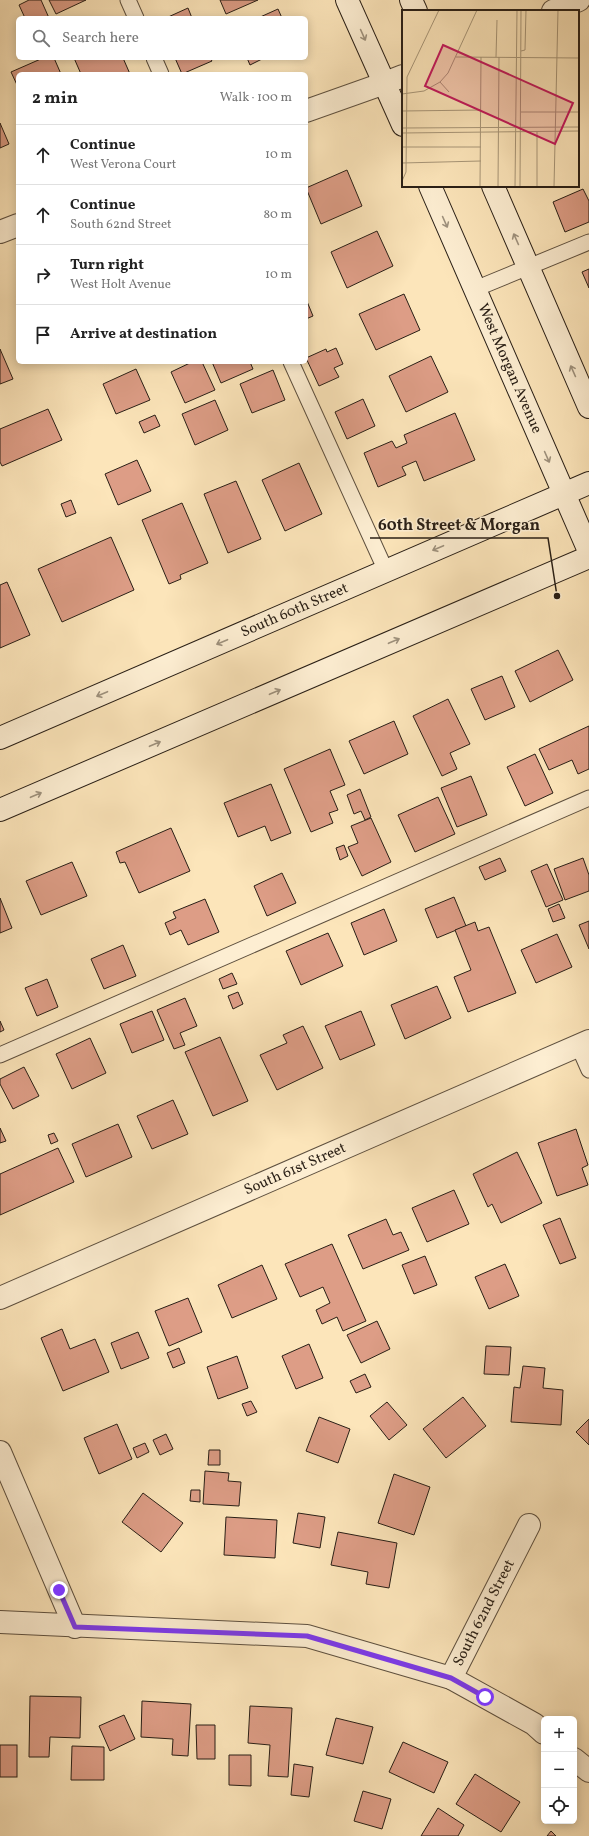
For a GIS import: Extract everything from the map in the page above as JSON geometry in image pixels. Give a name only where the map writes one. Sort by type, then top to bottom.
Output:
[{"type":"street","points":[[347,0],[394,80],[402,120]]},
{"type":"street","points":[[411,0],[416,10]]},
{"type":"street","points":[[555,10],[579,0]]},
{"type":"street","points":[[308,110],[394,80]]},
{"type":"street","name":"West Morgan Avenue","points":[[430,187],[589,551]]},
{"type":"street","points":[[493,187],[589,407]]},
{"type":"street","points":[[0,232],[16,226]]},
{"type":"street","name":"South 60th Street","points":[[0,738],[589,483]]},
{"type":"street","points":[[0,810],[589,557]]},
{"type":"street","name":"South 61st Street","points":[[0,1298],[583,1043]]},
{"type":"street","points":[[0,1452],[75,1627]]},
{"type":"street","name":"South 62nd Street","points":[[0,1622],[75,1627],[307,1636],[451,1678],[529,1525]]},
{"type":"street","points":[[451,1678],[534,1724],[541,1730]]},
{"type":"street","points":[[577,1761],[589,1771]]},
{"type":"lane","points":[[128,0],[135,16]]},
{"type":"lane","points":[[155,60],[160,72]]},
{"type":"lane","points":[[475,289],[589,242]]},
{"type":"lane","points":[[292,364],[386,571]]},
{"type":"lane","points":[[0,1055],[589,798]]},
{"type":"lane","points":[[583,1043],[589,1070]]},
{"type":"building","points":[[29,0],[41,0],[48,16],[24,16],[19,5]]},
{"type":"building","points":[[49,0],[86,0],[56,14]]},
{"type":"building","points":[[220,0],[258,0],[226,14]]},
{"type":"building","points":[[188,8],[191,16],[170,16]]},
{"type":"building","points":[[278,9],[281,16],[262,16]]},
{"type":"building","points":[[38,60],[55,60],[60,72],[16,72],[16,83],[11,72]]},
{"type":"building","points":[[75,60],[124,60],[129,72],[80,72]]},
{"type":"building","points":[[176,60],[212,61],[187,72],[181,72]]},
{"type":"building","points":[[248,60],[260,60],[250,65]]},
{"type":"building","points":[[0,123],[9,144],[0,148]]},
{"type":"building","points":[[347,170],[362,206],[321,224],[308,193],[308,187]]},
{"type":"building","points":[[583,189],[589,201],[589,222],[565,232],[553,202]]},
{"type":"building","points":[[377,231],[393,266],[347,288],[331,252]]},
{"type":"building","points":[[589,269],[589,288],[582,272]]},
{"type":"building","points":[[404,294],[420,330],[376,350],[359,314]]},
{"type":"building","points":[[308,304],[313,316],[308,318]]},
{"type":"building","points":[[336,348],[343,364],[334,368],[339,377],[319,386],[308,362],[308,357],[326,349],[327,352]]},
{"type":"building","points":[[0,349],[13,379],[0,384]]},
{"type":"building","points":[[431,356],[448,392],[406,412],[389,376]]},
{"type":"building","points":[[188,364],[203,364],[215,390],[185,403],[171,372]]},
{"type":"building","points":[[213,364],[251,364],[253,369],[221,383]]},
{"type":"building","points":[[136,369],[150,400],[116,414],[103,384]]},
{"type":"building","points":[[273,370],[285,400],[252,413],[240,384]]},
{"type":"building","points":[[363,399],[375,426],[347,439],[335,412]]},
{"type":"building","points":[[215,400],[228,430],[195,445],[182,414]]},
{"type":"building","points":[[48,409],[62,440],[2,466],[0,462],[0,429]]},
{"type":"building","points":[[455,413],[475,460],[424,481],[416,461],[402,467],[406,475],[378,487],[364,453],[392,441],[396,448],[407,443],[404,435]]},
{"type":"building","points":[[155,415],[160,426],[144,433],[139,422]]},
{"type":"building","points":[[137,460],[151,491],[118,505],[105,474]]},
{"type":"building","points":[[299,463],[322,514],[285,531],[262,480]]},
{"type":"building","points":[[236,481],[261,539],[228,553],[204,494]]},
{"type":"building","points":[[71,500],[76,513],[66,517],[61,504]]},
{"type":"building","points":[[182,503],[208,563],[180,575],[181,579],[169,584],[142,520]]},
{"type":"building","points":[[111,537],[134,590],[62,622],[38,569]]},
{"type":"building","points":[[7,582],[30,635],[0,648],[0,585]]},
{"type":"building","points":[[558,650],[573,680],[530,702],[515,671]]},
{"type":"building","points":[[502,676],[515,707],[485,720],[471,689]]},
{"type":"building","points":[[448,699],[470,744],[450,753],[457,769],[442,776],[413,716]]},
{"type":"building","points":[[394,721],[408,754],[364,774],[349,741]]},
{"type":"building","points":[[589,726],[589,769],[578,774],[572,760],[549,770],[539,749]]},
{"type":"building","points":[[330,749],[345,785],[330,791],[338,810],[329,813],[333,823],[311,832],[284,769]]},
{"type":"building","points":[[535,754],[553,793],[525,806],[507,767]]},
{"type":"building","points":[[471,776],[487,815],[457,827],[441,788]]},
{"type":"building","points":[[271,784],[291,833],[271,841],[265,826],[238,837],[224,803]]},
{"type":"building","points":[[360,789],[371,817],[365,820],[361,811],[354,814],[347,795]]},
{"type":"building","points":[[438,797],[455,834],[415,852],[398,815]]},
{"type":"building","points":[[371,818],[391,862],[362,876],[348,847],[358,843],[351,826]]},
{"type":"building","points":[[171,828],[190,871],[139,893],[125,862],[120,863],[116,852]]},
{"type":"building","points":[[344,845],[348,856],[340,860],[336,848]]},
{"type":"building","points":[[500,858],[506,871],[485,880],[479,867]]},
{"type":"building","points":[[583,858],[589,875],[589,891],[565,900],[554,869]]},
{"type":"building","points":[[72,862],[87,896],[41,915],[26,881]]},
{"type":"building","points":[[547,864],[563,900],[546,907],[531,871]]},
{"type":"building","points":[[282,873],[296,903],[267,916],[254,886]]},
{"type":"building","points":[[454,897],[466,926],[437,938],[425,909]]},
{"type":"building","points":[[0,898],[12,928],[0,933]]},
{"type":"building","points":[[205,899],[219,932],[188,945],[181,930],[170,935],[165,923],[176,918],[173,912]]},
{"type":"building","points":[[559,904],[565,918],[553,922],[548,909]]},
{"type":"building","points":[[384,909],[397,941],[364,955],[351,923]]},
{"type":"building","points":[[589,921],[589,949],[579,925]]},
{"type":"building","points":[[475,922],[478,931],[489,927],[516,993],[468,1012],[454,977],[471,970],[455,930]]},
{"type":"building","points":[[328,933],[343,966],[301,985],[286,951]]},
{"type":"building","points":[[557,934],[572,967],[536,983],[521,950]]},
{"type":"building","points":[[123,945],[136,976],[104,989],[91,959]]},
{"type":"building","points":[[232,973],[237,984],[223,989],[219,979]]},
{"type":"building","points":[[47,979],[58,1007],[37,1016],[25,988]]},
{"type":"building","points":[[437,986],[451,1018],[405,1039],[391,1005]]},
{"type":"building","points":[[238,992],[243,1004],[233,1009],[228,996]]},
{"type":"building","points":[[185,998],[197,1026],[180,1033],[185,1045],[174,1049],[157,1010]]},
{"type":"building","points":[[152,1011],[164,1040],[132,1053],[120,1024]]},
{"type":"building","points":[[361,1011],[375,1045],[340,1060],[325,1026]]},
{"type":"building","points":[[0,1021],[4,1030],[0,1032]]},
{"type":"building","points":[[303,1026],[323,1068],[277,1090],[260,1055],[287,1043],[283,1035]]},
{"type":"building","points":[[220,1037],[248,1101],[213,1116],[185,1052]]},
{"type":"building","points":[[90,1038],[106,1073],[72,1089],[56,1054]]},
{"type":"building","points":[[24,1067],[39,1096],[13,1109],[0,1084],[0,1079]]},
{"type":"building","points":[[173,1100],[188,1134],[152,1149],[137,1116]]},
{"type":"building","points":[[118,1124],[132,1157],[86,1177],[72,1144]]},
{"type":"building","points":[[0,1128],[6,1141],[0,1143]]},
{"type":"building","points":[[576,1129],[588,1165],[582,1168],[588,1185],[557,1196],[538,1143]]},
{"type":"building","points":[[54,1133],[58,1141],[51,1144],[48,1135]]},
{"type":"building","points":[[58,1148],[74,1182],[0,1215],[0,1174]]},
{"type":"building","points":[[517,1152],[542,1203],[501,1223],[492,1204],[488,1207],[473,1174]]},
{"type":"building","points":[[454,1190],[469,1224],[427,1242],[412,1208]]},
{"type":"building","points":[[560,1218],[576,1258],[560,1264],[543,1225]]},
{"type":"building","points":[[386,1219],[393,1235],[401,1232],[409,1250],[363,1269],[348,1235]]},
{"type":"building","points":[[332,1244],[366,1321],[343,1331],[337,1317],[322,1324],[316,1310],[330,1303],[323,1287],[300,1297],[285,1264]]},
{"type":"building","points":[[425,1256],[437,1285],[414,1294],[402,1265]]},
{"type":"building","points":[[505,1264],[519,1296],[489,1309],[475,1277]]},
{"type":"building","points":[[262,1265],[277,1299],[232,1318],[218,1285]]},
{"type":"building","points":[[188,1298],[202,1332],[169,1346],[155,1311]]},
{"type":"building","points":[[377,1321],[390,1349],[361,1363],[347,1335]]},
{"type":"building","points":[[62,1329],[70,1349],[95,1339],[109,1372],[63,1391],[41,1338]]},
{"type":"building","points":[[138,1332],[149,1358],[121,1369],[111,1343]]},
{"type":"building","points":[[309,1344],[323,1378],[296,1389],[282,1356]]},
{"type":"building","points":[[486,1346],[511,1347],[509,1375],[484,1374]]},
{"type":"building","points":[[179,1348],[185,1363],[173,1368],[167,1353]]},
{"type":"building","points":[[237,1356],[248,1388],[218,1399],[207,1367]]},
{"type":"building","points":[[523,1366],[545,1368],[543,1388],[563,1390],[561,1425],[511,1422],[514,1387],[520,1388]]},
{"type":"building","points":[[365,1374],[371,1387],[356,1393],[350,1381]]},
{"type":"building","points":[[463,1397],[486,1426],[446,1458],[423,1429]]},
{"type":"building","points":[[251,1401],[257,1412],[247,1416],[242,1404]]},
{"type":"building","points":[[387,1402],[407,1425],[389,1440],[370,1416]]},
{"type":"building","points":[[319,1417],[350,1429],[338,1463],[306,1451]]},
{"type":"building","points":[[589,1419],[589,1445],[576,1432]]},
{"type":"building","points":[[117,1424],[132,1459],[99,1474],[84,1438]]},
{"type":"building","points":[[166,1434],[173,1449],[160,1455],[153,1440]]},
{"type":"building","points":[[145,1443],[149,1452],[137,1458],[133,1448]]},
{"type":"building","points":[[209,1450],[220,1450],[220,1465],[208,1465]]},
{"type":"building","points":[[205,1471],[229,1473],[228,1481],[241,1482],[239,1506],[203,1504]]},
{"type":"building","points":[[394,1474],[430,1487],[414,1535],[378,1523]]},
{"type":"building","points":[[191,1490],[200,1490],[200,1502],[190,1501]]},
{"type":"building","points":[[143,1493],[183,1523],[161,1552],[122,1522]]},
{"type":"building","points":[[298,1513],[325,1517],[320,1548],[293,1543]]},
{"type":"building","points":[[226,1517],[277,1520],[275,1558],[224,1555]]},
{"type":"building","points":[[338,1532],[397,1543],[389,1588],[366,1584],[368,1572],[331,1565]]},
{"type":"building","points":[[30,1696],[81,1697],[80,1738],[50,1737],[49,1757],[29,1757]]},
{"type":"building","points":[[142,1701],[191,1704],[188,1756],[172,1755],[173,1739],[141,1737]]},
{"type":"building","points":[[250,1706],[292,1708],[288,1777],[268,1776],[270,1745],[248,1743]]},
{"type":"building","points":[[124,1715],[135,1739],[110,1751],[99,1726]]},
{"type":"building","points":[[336,1718],[373,1727],[363,1764],[326,1755]]},
{"type":"building","points":[[196,1725],[215,1725],[215,1759],[197,1759]]},
{"type":"building","points":[[403,1742],[448,1762],[434,1793],[389,1772]]},
{"type":"building","points":[[0,1745],[17,1745],[17,1777],[0,1777]]},
{"type":"building","points":[[72,1746],[104,1747],[104,1780],[71,1780]]},
{"type":"building","points":[[229,1755],[251,1755],[251,1786],[229,1785]]},
{"type":"building","points":[[294,1764],[313,1767],[309,1797],[291,1795]]},
{"type":"building","points":[[475,1774],[520,1802],[501,1832],[456,1804]]},
{"type":"building","points":[[363,1791],[391,1799],[382,1829],[354,1821]]},
{"type":"building","points":[[438,1808],[464,1825],[458,1836],[421,1836]]},
{"type":"building","points":[[551,1831],[556,1836],[547,1836]]},
{"type":"place","name":"60th Street & Morgan","points":[[557,596]]},
{"type":"route","points":[[59,1590],[75,1627],[307,1636],[451,1678],[485,1697]]}]
